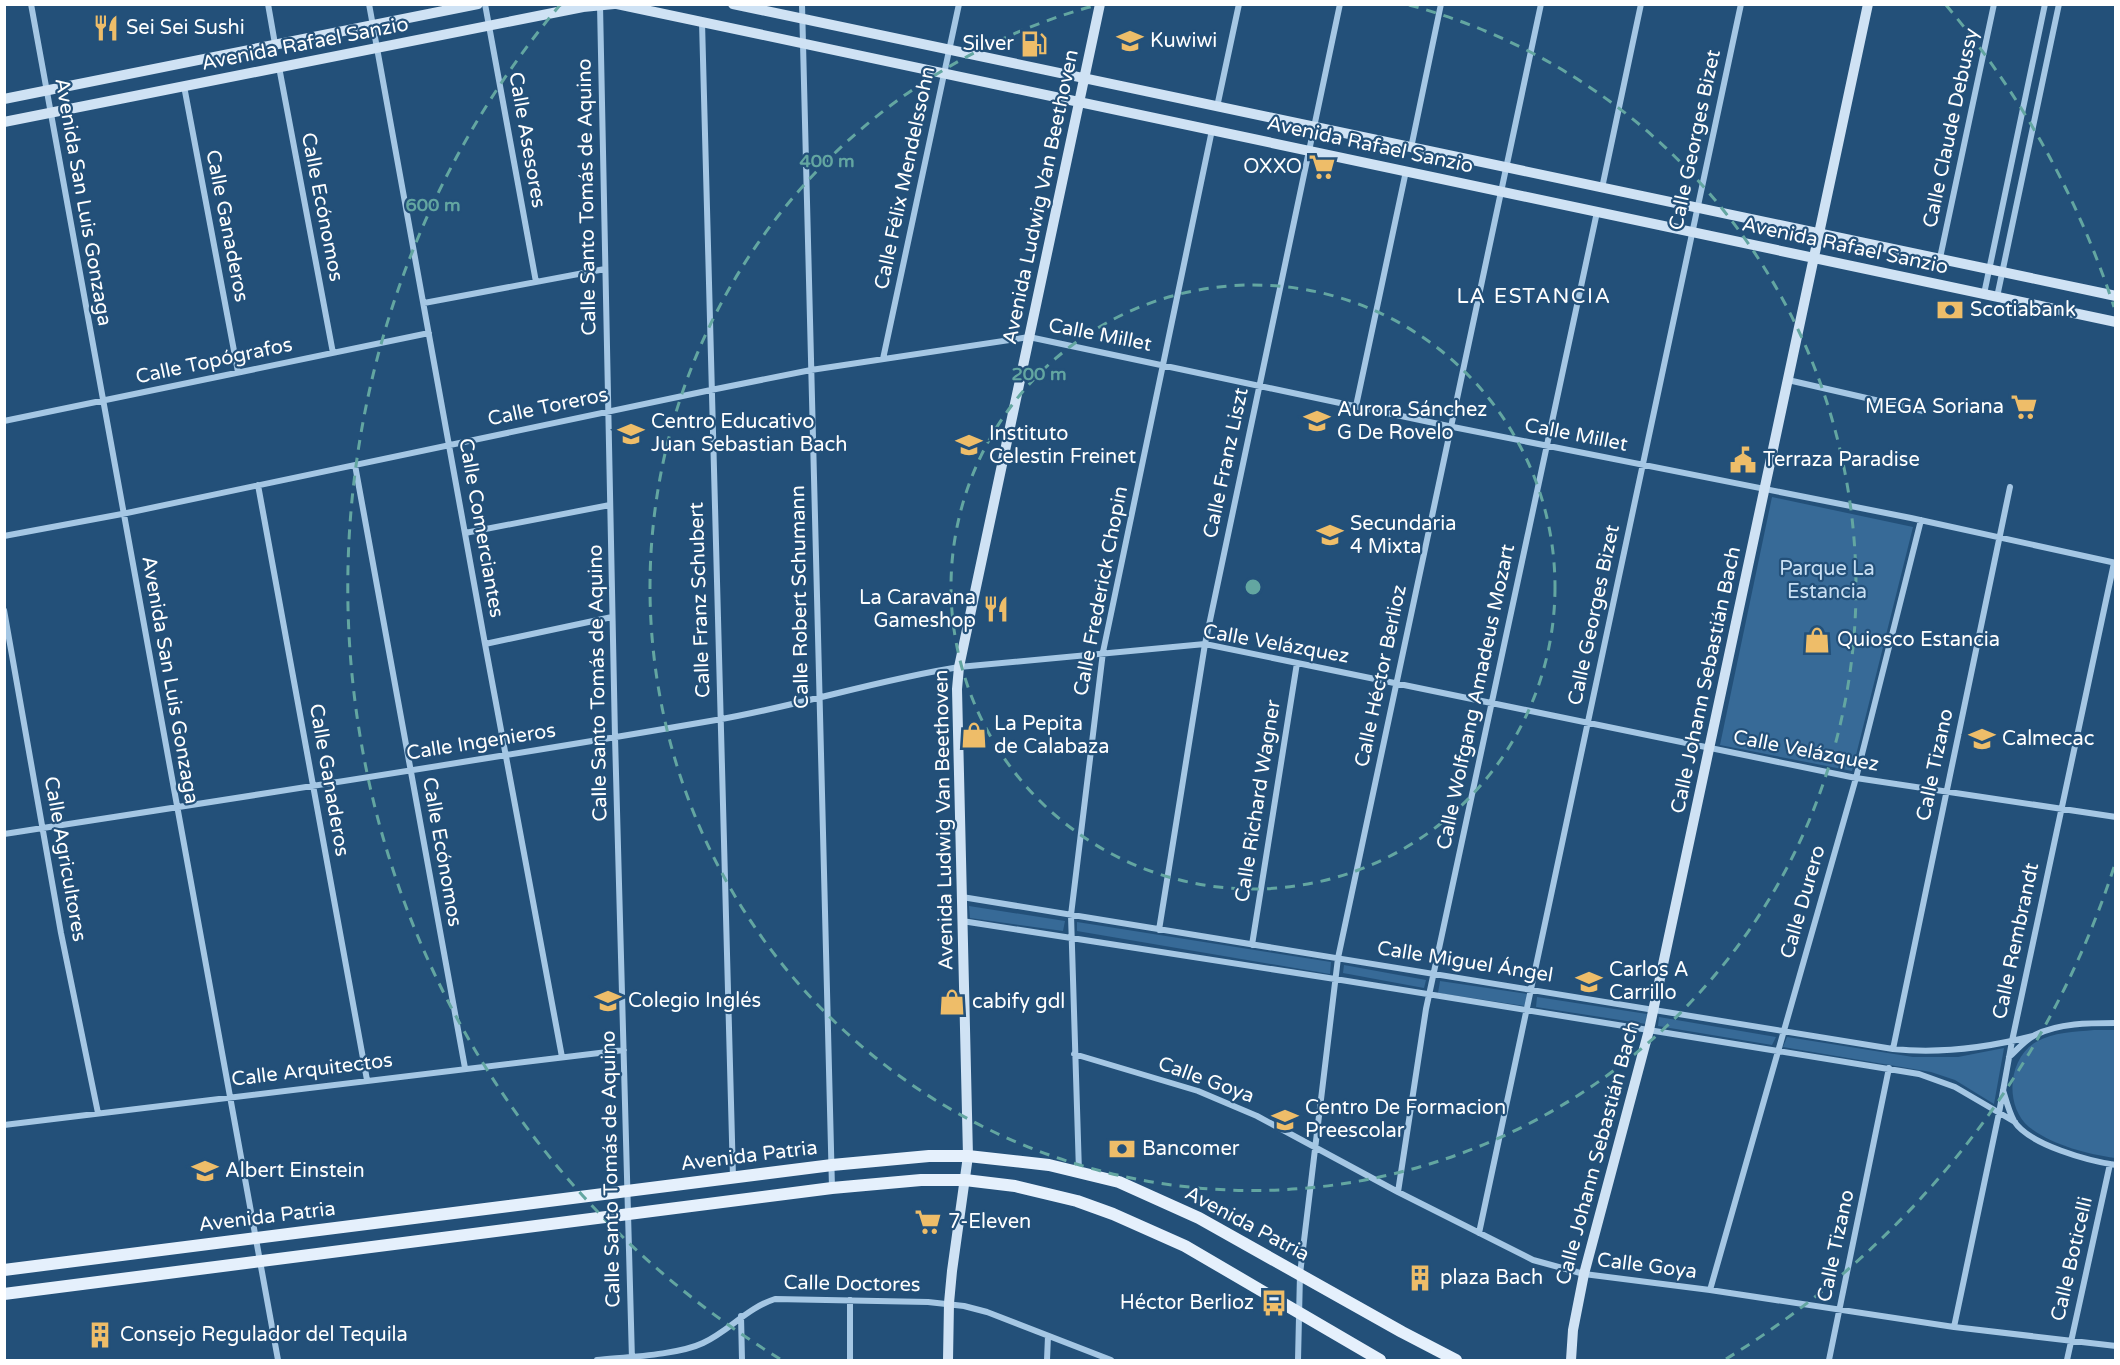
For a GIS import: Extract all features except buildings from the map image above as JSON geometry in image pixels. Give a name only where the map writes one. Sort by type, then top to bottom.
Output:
[{"type":"main road","name":"Avenida Rafael Sanzio","points":[[4,99],[478,4]]},
{"type":"main road","name":"Avenida Rafael Sanzio","points":[[4,122],[489,26],[615,4],[2115,322]]},
{"type":"main road","name":"Avenida Rafael Sanzio","points":[[733,4],[1084,80],[2002,272]]},
{"type":"main road","name":"Avenida Ludwig Van Beethoven","points":[[948,1360],[949,1303],[968,1156],[957,689],[959,667],[1100,4]]},
{"type":"main road","name":"Calle Johann Sebastián Bach","points":[[1571,1360],[1573,1330],[1584,1274],[1649,1030],[1868,4]]},
{"type":"main road","points":[[2002,272],[2115,296]]},
{"type":"main road","name":"Avenida Patria","points":[[4,1270],[832,1165],[929,1156],[968,1156],[1049,1165],[1119,1182],[1199,1218],[1456,1360]]},
{"type":"main road","points":[[4,1294],[832,1188],[921,1180],[965,1180],[1015,1186],[1077,1201],[1113,1214],[1185,1246],[1380,1360]]},
{"type":"street","name":"Avenida San Luis Gonzaga","points":[[30,4],[278,1360]]},
{"type":"street","points":[[268,4],[275,44]]},
{"type":"street","name":"Calle Comerciantes","points":[[369,4],[450,444],[484,644],[562,1057]]},
{"type":"street","name":"Calle Asesores","points":[[485,4],[536,282]]},
{"type":"street","name":"Calle Robert Schumann","points":[[802,4],[832,1188]]},
{"type":"street","name":"Calle Félix Mendelssohn","points":[[883,359],[959,4]]},
{"type":"street","points":[[1217,108],[1239,4]]},
{"type":"street","name":"Calle Franz Liszt","points":[[1159,930],[1205,644],[1340,4]]},
{"type":"street","points":[[1411,149],[1441,4]]},
{"type":"street","name":"Calle Héctor Berlioz","points":[[1298,1360],[1300,1274],[1338,958],[1453,427],[1541,4]]},
{"type":"street","points":[[1602,189],[1641,4]]},
{"type":"street","name":"Calle Georges Bizet","points":[[1479,1233],[1741,4]]},
{"type":"street","name":"Calle Claude Debussy","points":[[1940,258],[1994,4]]},
{"type":"street","points":[[1984,294],[2045,4]]},
{"type":"street","points":[[1997,297],[2059,4]]},
{"type":"street","name":"Calle Santo Tomás de Aquino","points":[[600,5],[612,617],[632,1358]]},
{"type":"street","name":"Calle Franz Schubert","points":[[702,22],[733,1177]]},
{"type":"street","name":"Calle Ecónomos","points":[[279,67],[333,353]]},
{"type":"street","name":"Calle Ganaderos","points":[[184,86],[238,372]]},
{"type":"street","name":"Calle Frederick Chopin","points":[[1079,1173],[1071,915],[1103,652],[1212,130]]},
{"type":"street","points":[[1356,406],[1406,171]]},
{"type":"street","points":[[2004,204],[2015,207]]},
{"type":"street","name":"Calle Wolfgang Amadeus Mozart","points":[[1398,1192],[1429,994],[1597,212]]},
{"type":"street","points":[[424,303],[605,269]]},
{"type":"street","name":"Calle Topógrafos","points":[[4,421],[429,333]]},
{"type":"street","name":"Calle Toreros","points":[[4,536],[122,514],[810,370],[1029,337]]},
{"type":"street","name":"Calle Millet","points":[[1029,337],[1453,427],[1921,520],[2115,563]]},
{"type":"street","points":[[1788,380],[1923,411]]},
{"type":"street","name":"Calle Ecónomos","points":[[354,465],[465,1068]]},
{"type":"street","name":"Calle Ganaderos","points":[[258,485],[367,1080]]},
{"type":"street","name":"Calle Tizano","points":[[1893,1049],[2010,487]]},
{"type":"street","points":[[465,533],[610,505]]},
{"type":"street","name":"Calle Durero","points":[[1710,1290],[1856,778],[1921,520]]},
{"type":"street","name":"Calle Rembrandt","points":[[1954,1327],[1999,1113],[2008,1058],[2115,563]]},
{"type":"street","name":"Calle Agricultores","points":[[4,609],[61,933],[98,1113]]},
{"type":"street","points":[[484,644],[612,617]]},
{"type":"street","name":"Calle Velázquez","points":[[959,667],[1205,644],[1856,778],[2115,817]]},
{"type":"street","name":"Calle Richard Wagner","points":[[1252,945],[1297,663]]},
{"type":"street","name":"Calle Ingenieros","points":[[4,834],[720,719],[959,667]]},
{"type":"street","name":"Calle Miguel Ángel","points":[[962,897],[1918,1052],[1961,1050],[2012,1041],[2067,1026],[2115,1023]]},
{"type":"street","name":"Calle Miguel Ángel","points":[[962,921],[1335,978],[1889,1068],[1937,1079],[1955,1087],[2054,1147],[2080,1157],[2113,1165]]},
{"type":"street","name":"Calle Miguel Ángel","points":[[2008,1058],[2033,1036]]},
{"type":"street","name":"Calle Arquitectos","points":[[4,1125],[624,1050]]},
{"type":"street","name":"Calle Goya","points":[[1074,1054],[1198,1091],[1257,1116],[1398,1192],[1533,1260],[1584,1274],[1710,1290],[1954,1327],[2115,1346]]},
{"type":"street","name":"Calle Tizano","points":[[1829,1360],[1889,1068]]},
{"type":"street","points":[[2003,1089],[2015,1122]]},
{"type":"street","name":"Calle Boticelli","points":[[2067,1360],[2113,1165]]},
{"type":"street","name":"Calle Doctores","points":[[597,1360],[632,1358],[691,1349],[707,1342],[762,1303],[775,1299],[949,1303],[987,1312],[1111,1360]]},
{"type":"street","points":[[850,1300],[850,1360]]},
{"type":"street","points":[[741,1316],[742,1360]]},
{"type":"street","points":[[1047,1336],[1047,1360]]},
{"type":"green space","name":"Parque La Estancia","points":[[1772,497],[1913,527],[1852,771],[1720,745]]},
{"type":"green space","points":[[969,906],[1065,921],[1063,931],[970,918]]},
{"type":"green space","points":[[1077,922],[1331,962],[1330,974],[1077,931]]},
{"type":"green space","points":[[1344,965],[1426,980],[1424,988],[1343,973]]},
{"type":"green space","points":[[1440,981],[1527,994],[1525,1006],[1438,993]]},
{"type":"green space","points":[[1537,997],[1647,1014],[1646,1024],[1536,1007]]},
{"type":"green space","points":[[1659,1017],[1776,1037],[1772,1045],[1658,1026]]},
{"type":"green space","points":[[2094,1030],[2115,1030],[2115,1158],[2070,1148],[2038,1133],[2021,1118],[2013,1095],[2015,1070],[2027,1049],[2050,1036]]},
{"type":"green space","points":[[1787,1037],[1913,1057],[1958,1057],[2004,1048],[1994,1104],[1955,1080],[1931,1072],[1783,1047]]},
{"type":"place","name":"Sei Sei Sushi","points":[[106,28]]},
{"type":"place","name":"Kuwiwi","points":[[1130,41]]},
{"type":"place","name":"Silver","points":[[1034,44]]},
{"type":"place","name":"OXXO","points":[[1322,167]]},
{"type":"place","name":"Scotiabank","points":[[1950,310]]},
{"type":"place","name":"MEGA Soriana","points":[[2024,407]]},
{"type":"place","name":"Aurora Sánchez G De Rovelo","points":[[1317,421]]},
{"type":"place","name":"Centro Educativo Juan Sebastian Bach","points":[[631,434]]},
{"type":"place","name":"Instituto Celestin Freinet","points":[[969,445]]},
{"type":"place","name":"Terraza Paradise","points":[[1743,460]]},
{"type":"place","name":"Secundaria 4 Mixta","points":[[1330,535]]},
{"type":"place","name":"La Caravana Gameshop","points":[[996,609]]},
{"type":"place","name":"Quiosco Estancia","points":[[1817,640]]},
{"type":"place","name":"La Pepita de Calabaza","points":[[974,735]]},
{"type":"place","name":"Calmecac","points":[[1982,739]]},
{"type":"place","name":"Carlos A Carrillo","points":[[1589,982]]},
{"type":"place","name":"Colegio Inglés","points":[[608,1001]]},
{"type":"place","name":"cabify gdl","points":[[952,1002]]},
{"type":"place","name":"Centro De Formacion Preescolar","points":[[1285,1120]]},
{"type":"place","name":"Bancomer","points":[[1122,1149]]},
{"type":"place","name":"Albert Einstein","points":[[205,1171]]},
{"type":"place","name":"7-Eleven","points":[[928,1222]]},
{"type":"place","name":"plaza Bach","points":[[1420,1278]]},
{"type":"place","name":"Héctor Berlioz","points":[[1274,1303]]},
{"type":"place","name":"Consejo Regulador del Tequila","points":[[100,1335]]},
{"type":"district","name":"LA ESTANCIA","points":[[1534,296]]}]
